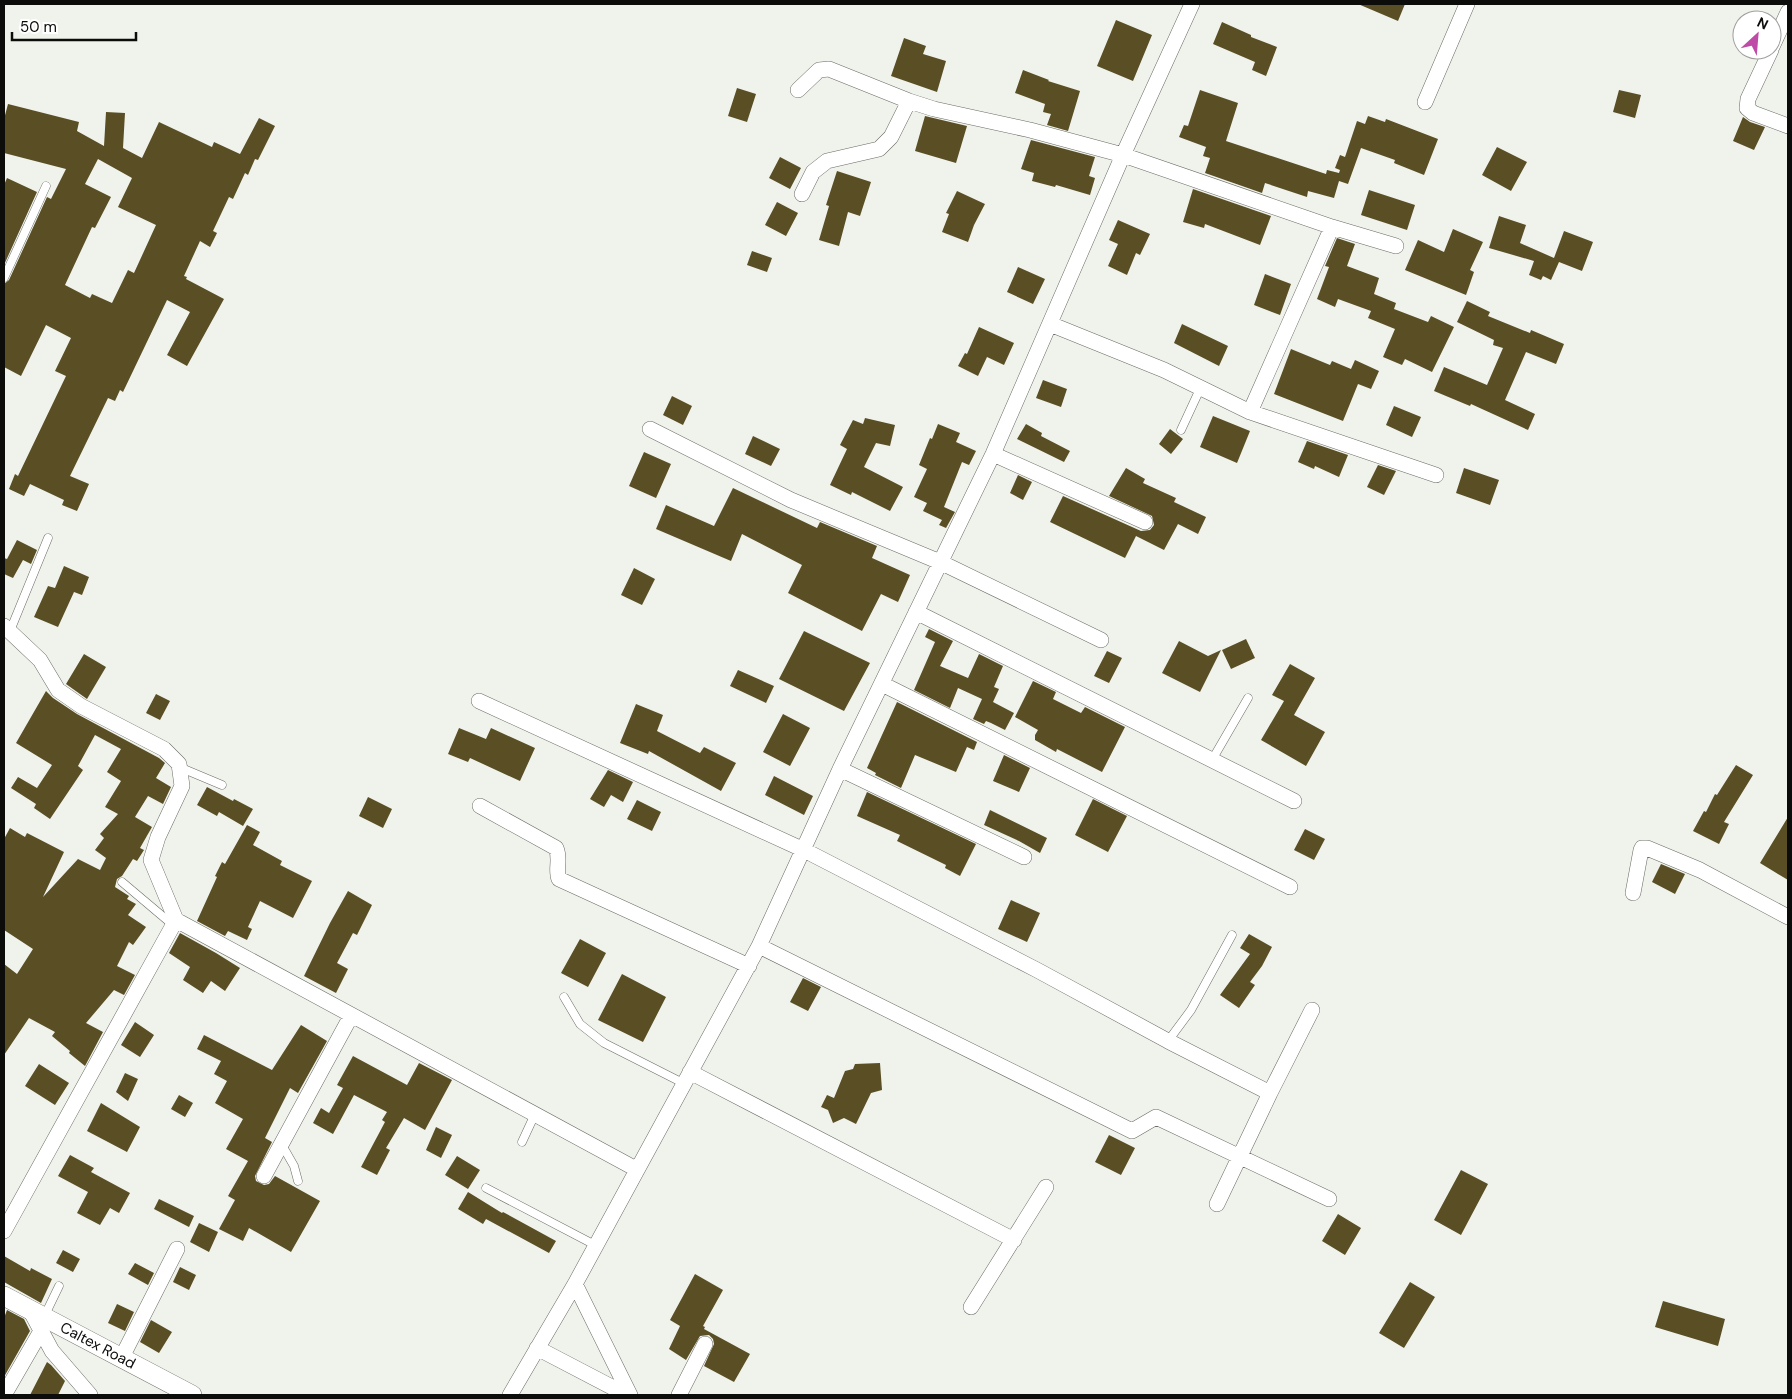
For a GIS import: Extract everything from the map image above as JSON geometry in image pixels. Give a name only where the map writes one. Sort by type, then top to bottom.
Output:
[{"type":"street","points":[[510,1395],[575,1284],[759,946],[840,770],[993,454],[1123,155],[1192,4]]},
{"type":"street","points":[[1425,102],[1467,4]]},
{"type":"street","points":[[1782,25],[1788,12]]},
{"type":"street","points":[[1766,60],[1748,99],[1747,108],[1752,113],[1788,126]]},
{"type":"street","points":[[798,90],[819,70],[829,69],[909,101],[1123,155],[1332,227],[1396,246]]},
{"type":"street","points":[[802,194],[813,172],[827,161],[879,149],[891,137],[909,101]]},
{"type":"street","points":[[1250,412],[1332,227]]},
{"type":"street","points":[[1050,324],[1164,370],[1250,412],[1436,475]]},
{"type":"street","points":[[650,429],[791,500],[940,562],[1101,640]]},
{"type":"street","points":[[993,454],[1145,522]]},
{"type":"street","points":[[916,612],[1294,801]]},
{"type":"street","points":[[7,628],[40,660],[58,690],[80,706],[164,748],[179,764],[182,786],[158,836],[151,860],[175,923],[636,1169]]},
{"type":"street","points":[[882,684],[1290,887]]},
{"type":"street","points":[[479,701],[804,850],[1270,1093]]},
{"type":"street","points":[[840,770],[1024,856]]},
{"type":"street","points":[[480,806],[556,848],[559,854],[557,875],[559,879],[749,966]]},
{"type":"street","points":[[1633,893],[1641,850],[1646,848],[1700,870],[1788,917]]},
{"type":"street","points":[[4,1231],[175,923]]},
{"type":"street","points":[[759,946],[1132,1131],[1156,1117],[1329,1199]]},
{"type":"street","points":[[1217,1204],[1312,1010]]},
{"type":"street","points":[[264,1176],[351,1016]]},
{"type":"street","points":[[686,1077],[1014,1240]]},
{"type":"street","points":[[970,1307],[1046,1187]]},
{"type":"street","points":[[122,1358],[177,1249]]},
{"type":"street","points":[[575,1284],[628,1395]]},
{"type":"street","name":"Caltex Road","points":[[4,1296],[39,1319],[122,1358],[192,1395]]},
{"type":"street","points":[[4,1395],[39,1319]]},
{"type":"street","points":[[39,1319],[52,1351],[90,1395]]},
{"type":"street","points":[[679,1395],[705,1344]]},
{"type":"street","points":[[537,1348],[628,1395]]},
{"type":"lane","points":[[4,278],[46,186]]},
{"type":"lane","points":[[1181,430],[1200,389]]},
{"type":"lane","points":[[7,628],[48,538]]},
{"type":"lane","points":[[1212,760],[1248,698]]},
{"type":"lane","points":[[180,767],[222,785]]},
{"type":"lane","points":[[122,882],[175,923]]},
{"type":"lane","points":[[1168,1041],[1191,1010],[1232,935]]},
{"type":"lane","points":[[564,996],[580,1024],[604,1043],[686,1077]]},
{"type":"lane","points":[[522,1142],[535,1114]]},
{"type":"lane","points":[[282,1145],[294,1166],[298,1181]]},
{"type":"lane","points":[[486,1188],[595,1245]]},
{"type":"lane","points":[[39,1319],[59,1286]]},
{"type":"building","points":[[1358,4],[1405,4],[1398,21]]},
{"type":"building","points":[[1116,20],[1152,35],[1133,81],[1097,66]]},
{"type":"building","points":[[1222,22],[1251,35],[1251,37],[1277,47],[1266,76],[1252,70],[1255,62],[1213,44]]},
{"type":"building","points":[[904,38],[926,46],[923,54],[946,61],[937,92],[891,76]]},
{"type":"building","points":[[1023,70],[1048,81],[1080,91],[1068,131],[1047,125],[1051,114],[1043,112],[1045,104],[1015,93]]},
{"type":"building","points":[[737,88],[756,94],[747,122],[728,116]]},
{"type":"building","points":[[1200,90],[1238,103],[1226,141],[1326,174],[1327,170],[1339,173],[1340,170],[1335,168],[1340,155],[1345,157],[1357,121],[1365,124],[1368,116],[1385,122],[1386,119],[1438,139],[1424,175],[1394,163],[1395,160],[1361,148],[1348,184],[1339,181],[1334,198],[1308,191],[1307,197],[1265,183],[1262,193],[1205,173],[1210,158],[1203,156],[1206,147],[1179,137],[1184,125],[1188,126]]},
{"type":"building","points":[[1619,90],[1641,95],[1635,118],[1613,112]]},
{"type":"building","points":[[8,104],[79,122],[77,131],[104,146],[106,112],[125,113],[123,148],[142,158],[159,122],[212,147],[214,142],[240,154],[259,118],[275,126],[258,160],[255,159],[248,175],[245,173],[233,199],[229,197],[213,231],[217,233],[210,247],[200,241],[184,276],[187,277],[186,279],[224,299],[187,366],[167,355],[190,312],[167,300],[123,392],[120,390],[115,401],[108,398],[70,476],[89,484],[77,511],[62,505],[64,500],[30,484],[24,496],[9,489],[15,474],[18,476],[66,376],[55,371],[71,338],[46,325],[21,376],[4,367],[4,284],[9,280],[47,197],[51,199],[66,169],[4,153],[4,119]],"holes":[[[98,159],[132,178],[118,207],[156,225],[134,273],[128,270],[112,303],[92,294],[90,298],[65,285],[92,227],[95,228],[111,197],[85,184]]]},
{"type":"building","points":[[925,116],[967,126],[956,163],[915,151]]},
{"type":"building","points":[[1743,117],[1750,122],[1765,127],[1754,150],[1733,141]]},
{"type":"building","points":[[1031,140],[1095,157],[1089,176],[1095,178],[1090,195],[1056,185],[1055,187],[1032,181],[1034,173],[1021,169]]},
{"type":"building","points":[[1497,147],[1527,162],[1511,191],[1482,175]]},
{"type":"building","points":[[780,157],[801,168],[790,189],[769,178]]},
{"type":"building","points":[[837,171],[871,182],[860,216],[848,212],[839,246],[819,240],[829,206],[826,205]]},
{"type":"building","points":[[7,178],[37,192],[4,265],[4,185]]},
{"type":"building","points":[[1193,189],[1271,216],[1260,245],[1205,224],[1204,228],[1183,222]]},
{"type":"building","points":[[1369,190],[1415,205],[1407,230],[1361,215]]},
{"type":"building","points":[[957,191],[985,204],[968,242],[942,232],[949,214],[946,213]]},
{"type":"building","points":[[777,202],[798,213],[786,236],[765,225]]},
{"type":"building","points":[[1499,216],[1526,225],[1520,243],[1554,258],[1564,231],[1593,242],[1582,271],[1559,262],[1551,280],[1543,276],[1541,280],[1529,275],[1534,261],[1489,248]]},
{"type":"building","points":[[1118,220],[1150,234],[1140,255],[1136,253],[1127,275],[1108,266],[1118,244],[1109,240]]},
{"type":"building","points":[[1453,229],[1483,242],[1470,270],[1474,272],[1466,295],[1405,270],[1418,240],[1444,252]]},
{"type":"building","points":[[1337,238],[1355,244],[1347,266],[1379,278],[1374,294],[1396,303],[1394,309],[1428,322],[1431,316],[1454,327],[1432,372],[1405,359],[1402,365],[1383,357],[1395,329],[1368,318],[1371,311],[1338,299],[1335,307],[1317,299],[1329,267],[1325,266]]},
{"type":"building","points":[[752,251],[772,258],[767,272],[747,265]]},
{"type":"building","points":[[1018,267],[1045,279],[1033,304],[1007,292]]},
{"type":"building","points":[[1265,274],[1291,284],[1280,315],[1254,305]]},
{"type":"building","points":[[1467,301],[1490,312],[1488,316],[1530,333],[1531,330],[1564,344],[1556,364],[1526,352],[1505,400],[1535,414],[1528,430],[1471,404],[1470,406],[1434,391],[1444,367],[1487,385],[1503,348],[1493,345],[1494,340],[1457,322]]},
{"type":"building","points":[[1182,324],[1228,346],[1219,366],[1174,343]]},
{"type":"building","points":[[979,327],[1014,343],[1004,365],[987,357],[978,376],[958,366],[965,353],[967,354]]},
{"type":"building","points":[[1291,349],[1330,365],[1332,361],[1351,369],[1355,360],[1379,371],[1371,389],[1358,384],[1343,421],[1274,394]]},
{"type":"building","points":[[1043,380],[1067,389],[1061,407],[1036,398]]},
{"type":"building","points":[[672,396],[692,406],[683,425],[663,415]]},
{"type":"building","points":[[1394,406],[1421,417],[1412,437],[1386,425]]},
{"type":"building","points":[[1213,416],[1250,431],[1237,463],[1200,447]]},
{"type":"building","points":[[865,418],[895,425],[890,446],[876,443],[864,467],[903,487],[890,511],[852,492],[851,495],[830,485],[847,449],[840,445],[853,420],[863,424]]},
{"type":"building","points":[[938,424],[960,433],[956,442],[976,451],[969,465],[962,462],[944,507],[955,512],[946,528],[939,525],[942,520],[923,511],[927,503],[914,497],[927,469],[919,465]]},
{"type":"building","points":[[1026,424],[1042,433],[1041,436],[1070,451],[1064,462],[1017,439]]},
{"type":"building","points":[[1170,429],[1183,439],[1171,454],[1159,444]]},
{"type":"building","points":[[753,436],[780,449],[771,466],[745,454]]},
{"type":"building","points":[[1307,441],[1348,455],[1339,477],[1315,466],[1314,469],[1298,462]]},
{"type":"building","points":[[644,452],[671,464],[656,498],[629,486]]},
{"type":"building","points":[[1378,465],[1396,471],[1384,495],[1367,487]]},
{"type":"building","points":[[1126,468],[1145,479],[1143,483],[1176,498],[1174,502],[1206,517],[1198,534],[1178,524],[1164,550],[1136,536],[1125,558],[1050,522],[1063,496],[1141,531],[1150,530],[1154,525],[1152,516],[1109,496]]},
{"type":"building","points":[[1464,468],[1499,480],[1490,505],[1456,493]]},
{"type":"building","points":[[1018,475],[1032,482],[1023,500],[1010,493]]},
{"type":"building","points":[[733,488],[817,528],[820,522],[877,546],[872,558],[910,575],[898,602],[881,594],[862,631],[788,593],[802,565],[742,534],[731,561],[656,529],[666,505],[714,526]]},
{"type":"building","points":[[17,540],[37,550],[31,564],[23,560],[13,578],[4,574],[4,558],[7,559]]},
{"type":"building","points":[[64,566],[89,577],[82,595],[74,592],[58,627],[34,617],[48,586],[55,588]]},
{"type":"building","points":[[634,568],[655,579],[642,605],[621,595]]},
{"type":"building","points":[[929,629],[953,641],[940,666],[968,678],[979,654],[1003,666],[994,687],[999,689],[993,702],[1014,713],[1005,730],[986,721],[984,724],[973,719],[982,699],[958,688],[950,708],[914,690],[935,642],[925,637]]},
{"type":"building","points":[[804,631],[870,663],[844,711],[779,679]]},
{"type":"building","points":[[1246,639],[1255,658],[1231,669],[1222,650]]},
{"type":"building","points":[[1179,641],[1208,656],[1221,650],[1200,692],[1162,673]]},
{"type":"building","points":[[1107,651],[1122,658],[1109,683],[1094,676]]},
{"type":"building","points":[[84,654],[106,667],[87,699],[66,684]]},
{"type":"building","points":[[1290,664],[1315,678],[1294,715],[1325,732],[1306,766],[1261,740],[1284,701],[1272,695]]},
{"type":"building","points":[[738,670],[774,686],[766,703],[730,686]]},
{"type":"building","points":[[1033,681],[1056,692],[1053,699],[1081,713],[1085,707],[1125,727],[1102,772],[1057,749],[1056,752],[1035,740],[1038,730],[1015,717]]},
{"type":"building","points":[[46,691],[77,714],[159,758],[165,763],[156,778],[171,787],[163,804],[148,796],[135,817],[152,827],[140,848],[144,850],[137,861],[133,859],[122,876],[117,879],[115,887],[129,896],[127,899],[136,904],[128,915],[146,927],[133,945],[129,942],[117,966],[135,975],[124,995],[114,990],[86,1023],[103,1032],[85,1066],[52,1036],[55,1032],[29,1018],[4,1055],[4,964],[17,974],[33,949],[4,930],[4,839],[10,828],[25,837],[27,833],[64,852],[43,897],[78,859],[100,870],[106,858],[95,850],[104,838],[100,834],[118,814],[105,807],[121,781],[107,772],[121,749],[95,735],[78,766],[83,770],[50,819],[34,808],[36,804],[11,788],[18,777],[37,788],[52,765],[16,743]]},
{"type":"building","points":[[156,694],[170,701],[160,720],[146,713]]},
{"type":"building","points":[[897,702],[977,742],[974,750],[967,747],[956,772],[915,755],[901,788],[875,775],[876,773],[867,768]]},
{"type":"building","points":[[636,704],[663,715],[657,731],[700,753],[704,747],[736,763],[721,791],[649,751],[648,754],[620,743]]},
{"type":"building","points":[[783,714],[810,728],[790,766],[763,752]]},
{"type":"building","points":[[459,728],[486,739],[491,728],[535,748],[520,781],[470,758],[468,762],[448,754]]},
{"type":"building","points":[[1004,755],[1030,768],[1019,792],[993,781]]},
{"type":"building","points":[[1736,765],[1753,775],[1724,822],[1729,824],[1719,844],[1693,831],[1715,794],[1717,795]]},
{"type":"building","points":[[608,770],[633,782],[623,802],[611,795],[604,807],[590,799]]},
{"type":"building","points":[[774,776],[813,796],[804,815],[765,795]]},
{"type":"building","points":[[207,787],[253,809],[243,826],[219,812],[217,816],[197,805]]},
{"type":"building","points":[[867,792],[976,844],[960,876],[945,868],[946,865],[897,841],[900,835],[857,816]]},
{"type":"building","points":[[368,797],[392,809],[383,828],[359,816]]},
{"type":"building","points":[[1093,799],[1127,816],[1108,852],[1075,835]]},
{"type":"building","points":[[637,800],[661,812],[652,831],[627,819]]},
{"type":"building","points":[[990,810],[1047,838],[1040,853],[984,825]]},
{"type":"building","points":[[1788,817],[1788,880],[1760,863]]},
{"type":"building","points":[[247,825],[260,832],[253,845],[282,861],[280,865],[312,881],[293,918],[260,901],[248,927],[252,929],[247,940],[228,931],[225,936],[197,921],[222,862],[225,864]]},
{"type":"building","points":[[1305,829],[1325,839],[1314,860],[1294,850]]},
{"type":"building","points":[[1661,864],[1685,874],[1675,894],[1652,882]]},
{"type":"building","points":[[348,891],[372,905],[357,935],[353,933],[337,963],[348,969],[336,993],[304,976]]},
{"type":"building","points":[[1011,900],[1040,913],[1027,942],[998,929]]},
{"type":"building","points":[[180,933],[240,968],[225,991],[211,981],[203,993],[183,980],[190,967],[169,953]]},
{"type":"building","points":[[1249,934],[1272,947],[1262,966],[1250,982],[1255,985],[1239,1008],[1220,995],[1250,954],[1240,948]]},
{"type":"building","points":[[580,939],[606,953],[588,987],[561,973]]},
{"type":"building","points":[[622,974],[666,997],[643,1042],[598,1020]]},
{"type":"building","points":[[803,978],[821,987],[808,1011],[790,1002]]},
{"type":"building","points":[[135,1022],[154,1035],[140,1057],[121,1045]]},
{"type":"building","points":[[301,1025],[327,1041],[298,1093],[290,1088],[265,1138],[272,1142],[255,1176],[256,1181],[264,1185],[269,1184],[275,1176],[320,1201],[291,1252],[249,1228],[243,1241],[219,1229],[235,1200],[228,1196],[248,1161],[226,1149],[243,1119],[215,1103],[227,1081],[214,1074],[221,1061],[197,1049],[204,1035],[272,1070]]},
{"type":"building","points":[[353,1056],[407,1085],[419,1063],[452,1080],[425,1130],[404,1118],[386,1148],[390,1150],[377,1175],[361,1167],[385,1122],[382,1120],[387,1112],[354,1095],[333,1134],[313,1123],[321,1108],[329,1113],[343,1088],[337,1085]]},
{"type":"building","points":[[880,1063],[882,1090],[871,1093],[856,1124],[844,1118],[833,1123],[828,1110],[821,1107],[827,1095],[834,1098],[845,1071],[853,1069],[855,1064]]},
{"type":"building","points":[[39,1064],[69,1083],[55,1105],[25,1086]]},
{"type":"building","points":[[125,1073],[138,1079],[128,1101],[116,1092]]},
{"type":"building","points":[[179,1095],[193,1103],[185,1117],[171,1109]]},
{"type":"building","points":[[101,1103],[140,1127],[127,1152],[87,1131]]},
{"type":"building","points":[[436,1127],[452,1135],[441,1158],[426,1150]]},
{"type":"building","points":[[1109,1135],[1135,1148],[1121,1175],[1095,1162]]},
{"type":"building","points":[[70,1155],[94,1168],[91,1172],[130,1193],[119,1213],[110,1208],[100,1225],[77,1213],[88,1192],[58,1176]]},
{"type":"building","points":[[457,1156],[480,1170],[468,1189],[445,1175]]},
{"type":"building","points":[[1461,1170],[1488,1184],[1461,1235],[1434,1220]]},
{"type":"building","points":[[468,1192],[502,1213],[556,1241],[549,1253],[486,1219],[483,1224],[458,1209]]},
{"type":"building","points":[[159,1199],[194,1216],[189,1227],[154,1209]]},
{"type":"building","points":[[1338,1214],[1361,1228],[1345,1255],[1322,1241]]},
{"type":"building","points":[[199,1223],[218,1232],[209,1252],[190,1242]]},
{"type":"building","points":[[63,1250],[80,1259],[73,1272],[56,1263]]},
{"type":"building","points":[[4,1256],[30,1271],[31,1268],[52,1279],[41,1303],[4,1282]]},
{"type":"building","points":[[135,1263],[154,1273],[148,1285],[128,1274]]},
{"type":"building","points":[[180,1267],[196,1275],[189,1290],[173,1282]]},
{"type":"building","points":[[695,1274],[723,1290],[703,1326],[705,1327],[704,1329],[750,1354],[734,1382],[704,1366],[714,1344],[713,1339],[709,1335],[700,1336],[686,1360],[669,1349],[680,1326],[670,1320]]},
{"type":"building","points":[[1410,1282],[1435,1297],[1404,1348],[1379,1333]]},
{"type":"building","points":[[1663,1301],[1725,1319],[1718,1346],[1655,1327]]},
{"type":"building","points":[[117,1304],[134,1312],[125,1331],[108,1323]]},
{"type":"building","points":[[7,1310],[24,1319],[30,1331],[4,1377],[4,1318]]},
{"type":"building","points":[[151,1320],[172,1332],[159,1353],[140,1342]]},
{"type":"building","points":[[47,1362],[65,1381],[58,1395],[30,1395]]}]
